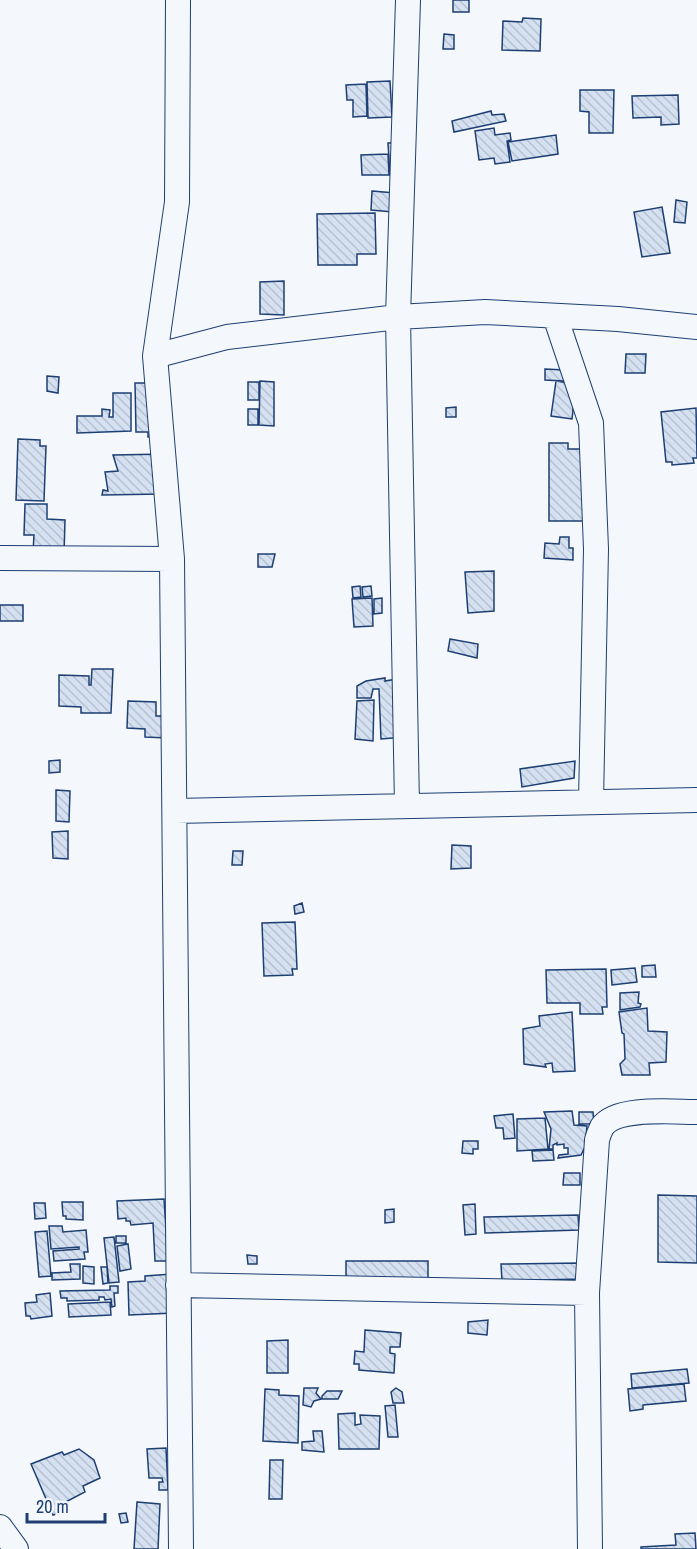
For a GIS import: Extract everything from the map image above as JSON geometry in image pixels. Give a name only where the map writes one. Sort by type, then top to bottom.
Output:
[{"type":"street","points":[[178,0],[177,202],[155,356],[172,559],[181,1549]]},
{"type":"street","points":[[407,806],[398,317],[408,0]]},
{"type":"street","points":[[155,356],[227,338],[398,317],[484,312],[697,327]]},
{"type":"street","points":[[555,316],[591,423],[596,549],[591,802]]},
{"type":"street","points":[[0,558],[172,559]]},
{"type":"street","points":[[175,811],[697,800]]},
{"type":"street","points":[[590,1549],[587,1293],[597,1140],[603,1126],[618,1116],[638,1112],[697,1112]]},
{"type":"street","points":[[178,1286],[587,1293]]},
{"type":"street","points":[[0,1527],[16,1549]]},
{"type":"building","points":[[453,0],[469,0],[469,12],[453,12]]},
{"type":"building","points":[[523,18],[541,19],[540,51],[502,50],[503,21],[522,22]]},
{"type":"building","points":[[444,34],[454,35],[454,49],[443,49]]},
{"type":"building","points":[[390,81],[392,117],[368,118],[367,82]]},
{"type":"building","points":[[366,84],[367,116],[353,117],[353,100],[347,100],[346,85]]},
{"type":"building","points":[[580,90],[614,90],[613,133],[589,133],[589,112],[580,111]]},
{"type":"building","points":[[678,95],[679,124],[661,125],[661,117],[633,118],[632,96]]},
{"type":"building","points":[[491,111],[492,115],[504,114],[506,121],[454,132],[452,121]]},
{"type":"building","points":[[494,128],[495,135],[510,133],[511,140],[507,141],[510,162],[495,164],[494,158],[479,160],[475,131]]},
{"type":"building","points":[[556,135],[558,154],[512,161],[508,142]]},
{"type":"building","points":[[388,143],[399,143],[401,174],[390,175]]},
{"type":"building","points":[[388,154],[389,175],[362,175],[361,155]]},
{"type":"building","points":[[372,191],[395,193],[393,212],[371,210]]},
{"type":"building","points":[[676,200],[687,202],[685,223],[674,222]]},
{"type":"building","points":[[662,207],[670,253],[642,257],[634,212]]},
{"type":"building","points":[[375,213],[376,254],[357,254],[357,265],[318,265],[317,214]]},
{"type":"building","points":[[284,281],[284,315],[260,314],[260,282]]},
{"type":"building","points":[[626,354],[646,354],[645,373],[625,373]]},
{"type":"building","points":[[545,369],[583,371],[582,382],[545,380]]},
{"type":"building","points":[[47,376],[59,377],[58,393],[47,391]]},
{"type":"building","points":[[260,381],[274,382],[274,426],[259,425]]},
{"type":"building","points":[[556,381],[576,384],[572,419],[551,416]]},
{"type":"building","points":[[248,382],[259,382],[259,400],[248,400]]},
{"type":"building","points":[[135,383],[155,383],[157,436],[148,437],[148,432],[136,432]]},
{"type":"building","points":[[113,393],[131,393],[131,431],[77,433],[77,416],[102,416],[102,409],[110,410],[109,417],[113,417]]},
{"type":"building","points":[[456,407],[456,417],[446,417],[446,408]]},
{"type":"building","points":[[696,408],[697,458],[693,458],[694,463],[672,465],[672,462],[666,462],[661,412]]},
{"type":"building","points":[[248,409],[258,409],[258,425],[248,425]]},
{"type":"building","points":[[18,439],[40,440],[40,446],[46,446],[44,501],[16,500]]},
{"type":"building","points":[[549,443],[568,443],[568,449],[585,449],[584,521],[549,521]]},
{"type":"building","points":[[167,454],[162,494],[102,495],[103,490],[108,491],[105,472],[118,471],[113,455]]},
{"type":"building","points":[[25,504],[47,504],[47,519],[65,520],[64,554],[33,552],[34,535],[24,535]]},
{"type":"building","points":[[560,537],[569,537],[569,548],[573,548],[573,560],[544,558],[545,543],[559,544]]},
{"type":"building","points":[[258,554],[275,554],[272,567],[258,567]]},
{"type":"building","points":[[494,571],[494,611],[468,613],[465,572]]},
{"type":"building","points":[[360,586],[361,597],[353,598],[352,587]]},
{"type":"building","points":[[371,586],[372,596],[363,597],[362,587]]},
{"type":"building","points":[[372,598],[373,626],[354,627],[352,599]]},
{"type":"building","points":[[382,598],[382,613],[374,614],[374,599]]},
{"type":"building","points":[[0,605],[23,605],[23,621],[0,621]]},
{"type":"building","points":[[450,639],[478,644],[477,658],[448,651]]},
{"type":"building","points":[[92,669],[113,669],[111,713],[81,713],[81,707],[59,706],[59,675],[89,676],[89,685],[91,685]]},
{"type":"building","points":[[385,678],[385,681],[403,678],[405,737],[381,739],[379,689],[373,689],[371,698],[357,698],[357,686],[366,681]]},
{"type":"building","points":[[374,700],[373,741],[355,739],[357,701]]},
{"type":"building","points":[[128,701],[156,702],[156,716],[168,716],[167,738],[145,737],[145,729],[127,728]]},
{"type":"building","points":[[60,760],[60,772],[49,773],[49,761]]},
{"type":"building","points":[[575,761],[574,778],[522,787],[520,769]]},
{"type":"building","points":[[56,790],[70,791],[69,822],[56,821]]},
{"type":"building","points":[[68,831],[68,859],[53,858],[52,832]]},
{"type":"building","points":[[452,845],[471,846],[471,868],[451,869]]},
{"type":"building","points":[[233,851],[243,851],[242,865],[232,865]]},
{"type":"building","points":[[302,903],[304,912],[295,914],[294,906]]},
{"type":"building","points":[[295,922],[297,969],[292,969],[293,975],[264,976],[262,923]]},
{"type":"building","points":[[655,965],[656,977],[642,977],[642,966]]},
{"type":"building","points":[[635,968],[637,982],[612,985],[611,970]]},
{"type":"building","points":[[606,969],[607,1007],[602,1007],[603,1014],[580,1014],[580,1003],[547,1003],[546,970]]},
{"type":"building","points":[[639,992],[640,1007],[620,1010],[620,993]]},
{"type":"building","points":[[647,1008],[648,1031],[667,1032],[666,1062],[649,1063],[650,1075],[622,1075],[620,1064],[625,1059],[624,1034],[619,1012]]},
{"type":"building","points":[[572,1012],[575,1071],[553,1072],[552,1063],[545,1064],[546,1067],[524,1064],[523,1029],[540,1026],[539,1016]]},
{"type":"building","points":[[572,1111],[574,1125],[587,1126],[585,1147],[581,1155],[558,1158],[559,1155],[568,1154],[568,1148],[564,1148],[564,1144],[557,1145],[557,1143],[553,1145],[553,1149],[549,1149],[551,1129],[544,1112]]},
{"type":"building","points":[[579,1112],[593,1112],[594,1124],[579,1124]]},
{"type":"building","points":[[513,1114],[515,1138],[504,1139],[503,1128],[496,1128],[494,1116]]},
{"type":"building","points":[[545,1118],[548,1149],[517,1151],[517,1119]]},
{"type":"building","points":[[463,1141],[478,1141],[478,1149],[473,1149],[473,1154],[462,1153]]},
{"type":"building","points":[[553,1150],[554,1160],[533,1161],[532,1151]]},
{"type":"building","points":[[564,1173],[580,1173],[580,1185],[563,1185]]},
{"type":"building","points":[[658,1195],[697,1196],[697,1263],[658,1262]]},
{"type":"building","points":[[164,1199],[168,1261],[155,1261],[153,1223],[131,1225],[126,1218],[118,1219],[117,1201]]},
{"type":"building","points":[[62,1202],[83,1202],[83,1220],[66,1219],[66,1216],[63,1216]]},
{"type":"building","points":[[34,1203],[45,1203],[46,1218],[35,1219]]},
{"type":"building","points":[[475,1204],[476,1234],[465,1235],[463,1205]]},
{"type":"building","points":[[394,1209],[394,1222],[385,1223],[385,1210]]},
{"type":"building","points":[[578,1215],[579,1230],[485,1233],[484,1217]]},
{"type":"building","points":[[49,1226],[62,1226],[63,1232],[86,1230],[88,1252],[84,1252],[85,1259],[54,1261],[53,1251],[79,1249],[79,1247],[51,1249]]},
{"type":"building","points":[[47,1231],[51,1276],[39,1277],[35,1232]]},
{"type":"building","points":[[116,1236],[126,1236],[126,1243],[116,1243]]},
{"type":"building","points":[[114,1237],[119,1282],[109,1283],[104,1238]]},
{"type":"building","points":[[128,1244],[131,1269],[120,1271],[117,1246]]},
{"type":"building","points":[[247,1255],[257,1256],[257,1264],[248,1264]]},
{"type":"building","points":[[346,1261],[428,1261],[428,1281],[346,1280]]},
{"type":"building","points":[[581,1263],[581,1279],[502,1281],[501,1264]]},
{"type":"building","points":[[70,1264],[80,1264],[80,1279],[52,1280],[52,1273],[71,1272]]},
{"type":"building","points":[[83,1266],[94,1267],[94,1284],[83,1283]]},
{"type":"building","points":[[101,1267],[107,1267],[108,1283],[103,1284]]},
{"type":"building","points":[[172,1274],[174,1313],[129,1315],[128,1282],[145,1281],[145,1276]]},
{"type":"building","points":[[110,1286],[118,1286],[118,1293],[114,1293],[115,1306],[112,1307],[111,1299],[105,1300],[104,1297],[99,1297],[99,1300],[67,1301],[67,1298],[61,1298],[60,1291],[110,1290]]},
{"type":"building","points":[[50,1293],[52,1316],[31,1319],[30,1316],[26,1316],[25,1303],[37,1302],[36,1295]]},
{"type":"building","points":[[110,1302],[111,1315],[69,1317],[68,1304]]},
{"type":"building","points":[[488,1320],[487,1335],[468,1333],[468,1322]]},
{"type":"building","points":[[365,1330],[401,1333],[400,1347],[390,1347],[390,1353],[395,1354],[394,1373],[359,1370],[359,1364],[354,1364],[355,1351],[364,1352]]},
{"type":"building","points":[[288,1340],[288,1373],[267,1373],[267,1341]]},
{"type":"building","points":[[687,1369],[689,1383],[632,1388],[631,1374]]},
{"type":"building","points":[[684,1384],[686,1401],[643,1405],[643,1409],[630,1411],[628,1389]]},
{"type":"building","points":[[304,1388],[318,1388],[316,1393],[321,1399],[314,1401],[311,1407],[303,1405]]},
{"type":"building","points":[[396,1388],[402,1392],[404,1403],[393,1403],[391,1392]]},
{"type":"building","points":[[265,1389],[279,1390],[279,1395],[299,1396],[298,1443],[263,1441]]},
{"type":"building","points":[[327,1391],[342,1391],[338,1399],[322,1399]]},
{"type":"building","points":[[395,1405],[398,1437],[388,1437],[385,1406]]},
{"type":"building","points":[[355,1413],[355,1425],[361,1424],[360,1415],[380,1416],[379,1449],[339,1449],[338,1414]]},
{"type":"building","points":[[313,1431],[322,1431],[324,1452],[302,1450],[302,1442],[314,1441]]},
{"type":"building","points":[[166,1448],[168,1490],[159,1490],[159,1482],[163,1482],[162,1478],[149,1478],[147,1449]]},
{"type":"building","points":[[79,1449],[94,1460],[100,1478],[83,1486],[85,1492],[58,1506],[60,1513],[53,1515],[31,1464],[62,1452],[64,1455]]},
{"type":"building","points":[[270,1460],[283,1460],[282,1499],[269,1499]]},
{"type":"building","points":[[137,1502],[160,1504],[158,1549],[134,1549]]},
{"type":"building","points":[[126,1513],[128,1522],[121,1523],[119,1514]]},
{"type":"building","points":[[695,1533],[696,1549],[641,1549],[641,1547],[676,1545],[675,1534]]}]
